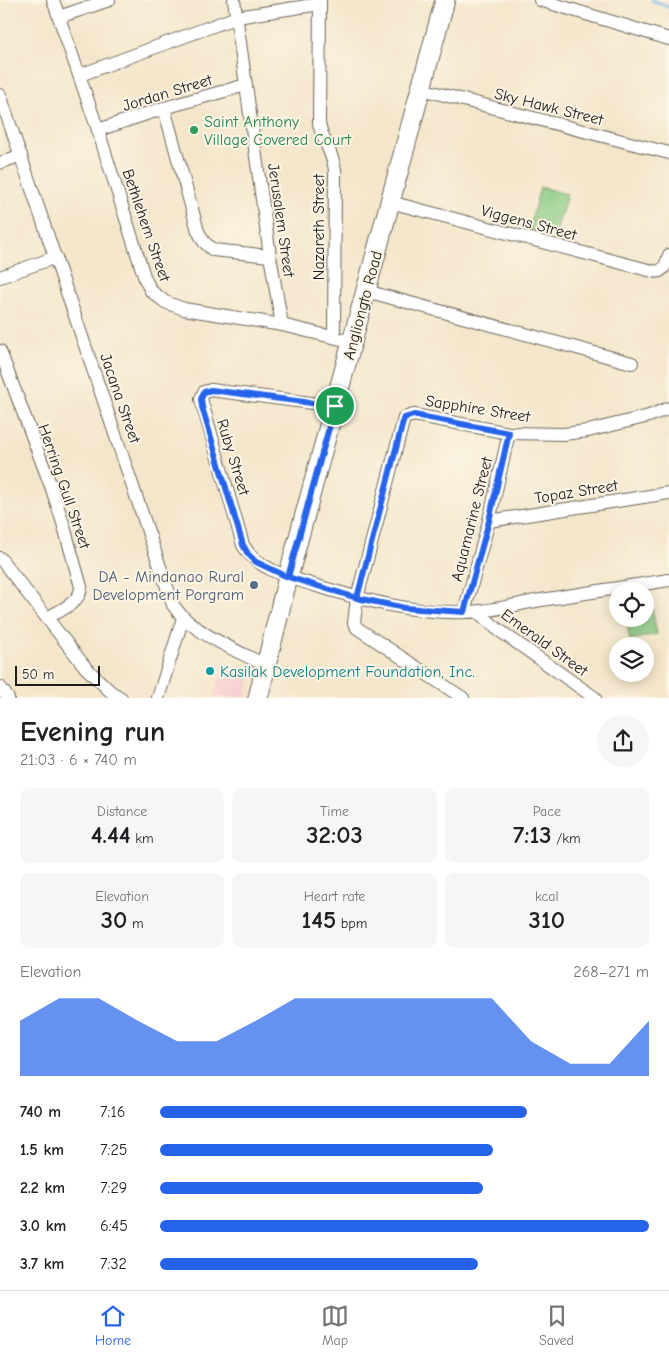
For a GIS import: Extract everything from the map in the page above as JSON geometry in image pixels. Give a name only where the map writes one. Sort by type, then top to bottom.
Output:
[{"type":"main road","name":"Angliongto Road","points":[[258,698],[288,577],[445,0]]},
{"type":"street","name":"Bethlehem Street","points":[[53,0],[80,75],[145,279],[151,291],[165,302],[184,309],[282,325],[353,342]]},
{"type":"street","points":[[59,17],[109,0]]},
{"type":"street","name":"Jerusalem Street","points":[[234,0],[270,256],[282,325]]},
{"type":"street","points":[[540,0],[669,39]]},
{"type":"street","points":[[80,75],[237,17],[320,2]]},
{"type":"street","name":"Nazareth Street","points":[[320,2],[318,123],[334,162],[335,170],[334,337]]},
{"type":"street","name":"Jordan Street","points":[[98,130],[164,108],[246,85]]},
{"type":"street","name":"Sky Hawk Street","points":[[420,90],[669,153]]},
{"type":"street","name":"Jacana Street","points":[[0,95],[173,605],[183,618],[200,630],[267,666]]},
{"type":"street","points":[[164,108],[198,231],[204,242],[213,250],[270,256]]},
{"type":"street","points":[[0,163],[21,156]]},
{"type":"street","name":"Viggens Street","points":[[390,202],[652,272],[660,271],[666,264],[669,255]]},
{"type":"street","points":[[0,277],[56,257]]},
{"type":"street","points":[[366,291],[632,363]]},
{"type":"street","name":"Herring Gull Street","points":[[0,351],[56,503],[81,587],[80,595],[75,600],[47,618]]},
{"type":"street","name":"Ruby Street","points":[[288,577],[256,562],[243,545],[201,399],[204,392],[211,390],[335,406]]},
{"type":"street","name":"Sapphire Street","points":[[357,598],[404,418],[414,415],[509,433],[564,434],[588,431],[649,416],[669,408]]},
{"type":"street","name":"Aquamarine Street","points":[[464,612],[489,521],[509,433]]},
{"type":"street","name":"Topaz Street","points":[[489,521],[669,493]]},
{"type":"street","points":[[0,558],[86,668],[111,692],[121,698]]},
{"type":"street","points":[[288,577],[357,598],[405,608],[464,612],[478,612],[669,580]]},
{"type":"street","points":[[357,598],[354,622],[357,628],[463,698]]},
{"type":"street","name":"Emerald Street","points":[[478,612],[496,628],[595,698]]},
{"type":"street","points":[[158,698],[183,618]]},
{"type":"street","points":[[0,687],[8,698]]},
{"type":"shaded area","points":[[223,664],[252,672],[245,697],[214,697]]},
{"type":"green space","points":[[540,187],[567,194],[555,236],[529,229]]},
{"type":"green space","points":[[654,618],[657,634],[644,637],[629,637],[628,627],[654,627]]},
{"type":"waterway","points":[[652,0],[669,7]]},
{"type":"place","name":"Saint Anthony Village Covered Court","points":[[194,130]]},
{"type":"place","name":"DA - Mindanao Rural Development Porgram","points":[[254,585]]},
{"type":"place","name":"Kasilak Development Foundation, Inc.","points":[[210,671]]},
{"type":"route","points":[[335,406],[211,390],[204,392],[201,399],[202,407],[243,545],[248,554],[256,562],[288,577],[357,598],[404,418],[414,415],[509,433],[489,521],[464,612],[405,608],[357,598],[288,577],[335,406]]}]
